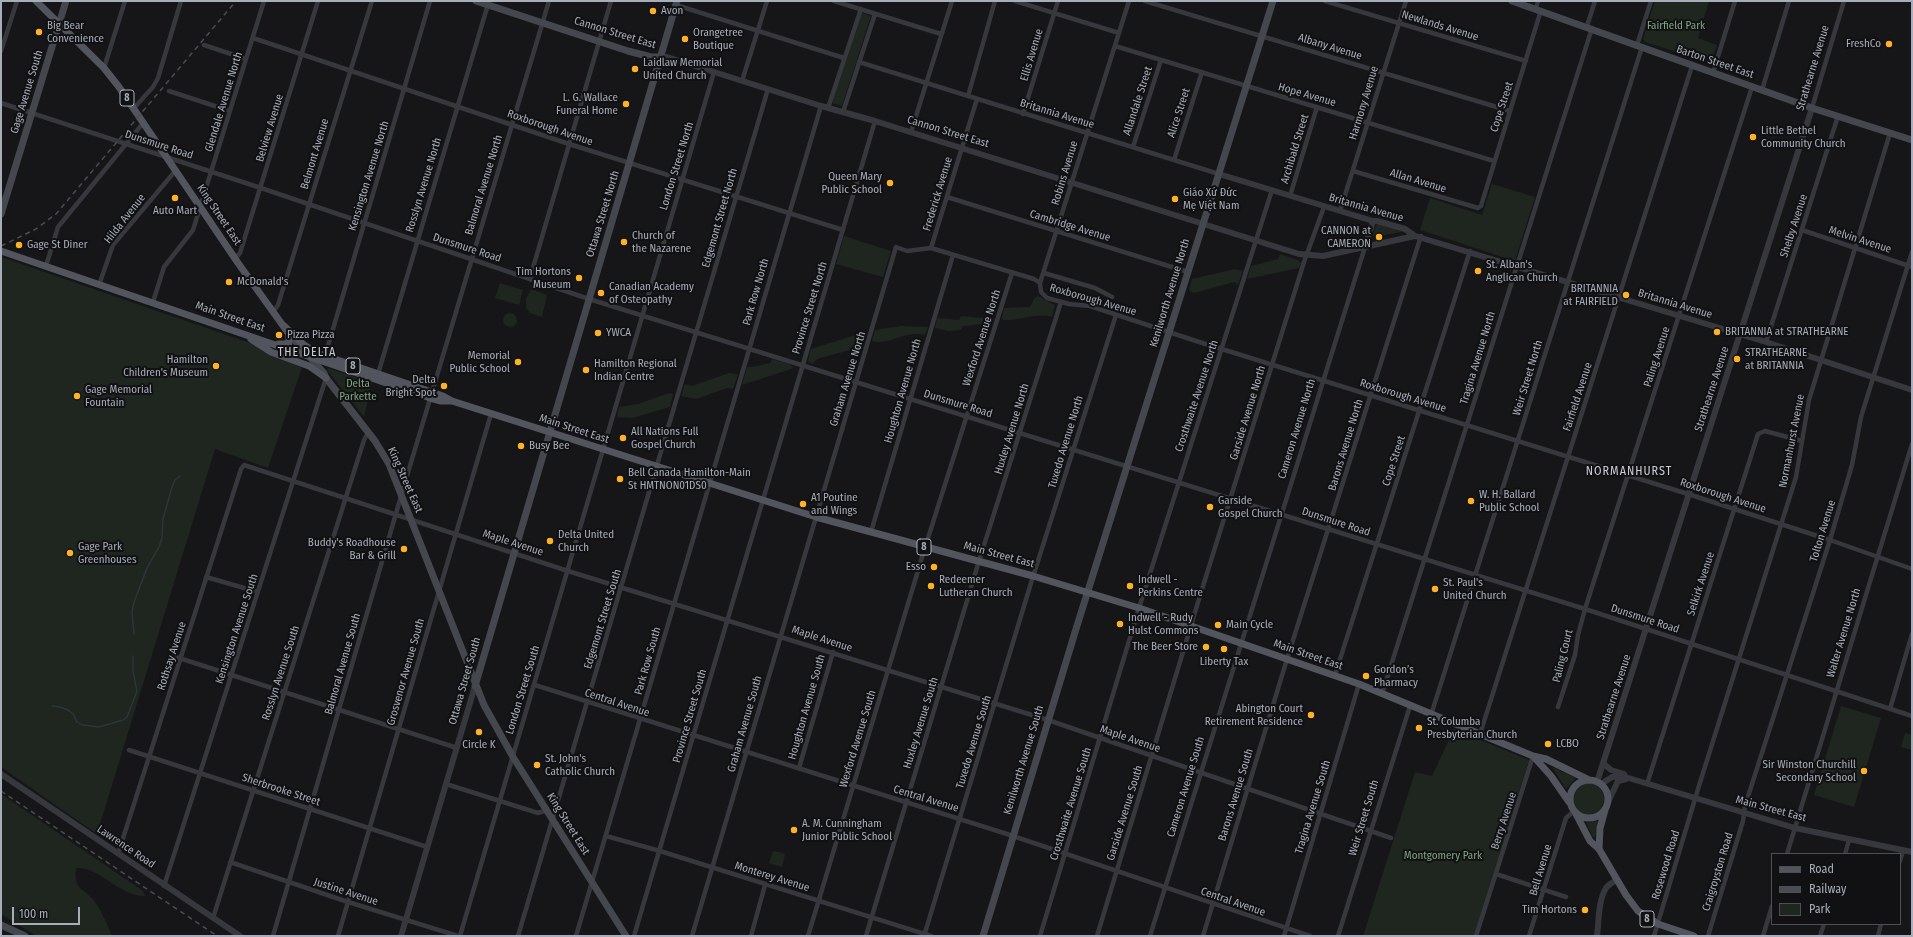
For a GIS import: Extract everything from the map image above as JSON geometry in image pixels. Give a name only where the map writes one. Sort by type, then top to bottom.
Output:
[{"type":"main road","name":"King Street East","points":[[36,1],[104,68],[144,122],[200,208],[273,312],[289,334],[324,373],[326,378],[385,456],[411,519],[475,686],[484,705],[513,757],[626,936]]},
{"type":"main road","name":"Gage Avenue South","points":[[1,214],[66,1]]},
{"type":"main road","name":"Cannon Street East","points":[[476,1],[489,3],[542,23],[651,57],[660,57]]},
{"type":"main road","name":"Kenilworth Avenue North","points":[[1087,591],[1273,1]]},
{"type":"main road","name":"Barton Street East","points":[[1512,1],[1538,6],[1692,66],[1812,108],[1912,140]]},
{"type":"main road","name":"Ottawa Street North","points":[[550,433],[676,3]]},
{"type":"main road","name":"Main Street East","points":[[1,251],[311,357],[431,395],[443,396],[452,401],[710,484],[816,517],[1087,591],[1139,608],[1360,684],[1431,715],[1533,756],[1546,759],[1589,780]]},
{"type":"main road","name":"Main Street East","points":[[282,324],[310,349],[325,356],[378,374],[431,395]]},
{"type":"main road","points":[[235,330],[271,352],[309,366],[326,378]]},
{"type":"main road","points":[[266,341],[287,344],[290,341],[289,334]]},
{"type":"main road","name":"Ottawa Street South","points":[[475,686],[550,433]]},
{"type":"main road","name":"Kenilworth Avenue South","points":[[983,936],[1087,591]]},
{"type":"main road","name":"Main Street East","points":[[1533,756],[1552,776],[1569,802]]},
{"type":"main road","points":[[1589,780],[1599,783],[1607,792],[1608,802],[1605,810],[1594,818],[1583,818],[1575,812],[1569,802],[1570,795],[1575,785],[1580,782],[1589,780]]},
{"type":"main road","name":"8","points":[[1600,849],[1600,828],[1605,810]]},
{"type":"main road","name":"8","points":[[1575,812],[1590,841],[1600,849],[1617,880],[1638,911],[1658,924],[1694,936]]},
{"type":"main road","points":[[1,925],[25,936]]},
{"type":"street","points":[[1,51],[17,1]]},
{"type":"street","points":[[104,68],[125,1]]},
{"type":"street","points":[[134,108],[153,87],[158,78],[181,1]]},
{"type":"street","name":"Glendale Avenue North","points":[[153,302],[164,266],[191,235],[212,172],[264,1]]},
{"type":"street","name":"Belview Avenue","points":[[235,259],[240,254],[318,1]]},
{"type":"street","name":"Belmont Avenue","points":[[273,312],[278,305],[372,1]]},
{"type":"street","name":"Kensington Avenue North","points":[[325,356],[430,1]]},
{"type":"street","name":"Balmoral Avenue North","points":[[431,395],[549,1]]},
{"type":"street","points":[[530,278],[611,1]]},
{"type":"street","points":[[742,81],[767,1]]},
{"type":"street","points":[[834,1],[843,2],[875,14],[941,34]]},
{"type":"street","points":[[911,132],[952,1]]},
{"type":"street","points":[[968,96],[995,1]]},
{"type":"street","points":[[1015,1],[1119,33]]},
{"type":"street","name":"Ellis Avenue","points":[[1023,114],[1058,1]]},
{"type":"street","name":"Robins Avenue","points":[[1040,283],[1129,1]]},
{"type":"street","name":"Albany Avenue","points":[[1145,1],[1510,111]]},
{"type":"street","name":"Newlands Avenue","points":[[1325,1],[1526,61]]},
{"type":"street","name":"Harmony Avenue","points":[[1340,211],[1406,1]]},
{"type":"street","name":"Tragina Avenue North","points":[[1382,694],[1590,27],[1595,1]]},
{"type":"street","name":"Weir Street North","points":[[1431,715],[1568,282],[1639,46],[1651,1]]},
{"type":"street","points":[[1713,73],[1735,1]]},
{"type":"street","points":[[1762,90],[1789,1]]},
{"type":"street","name":"Strathearne Avenue","points":[[1599,783],[1603,763],[1812,108],[1844,1]]},
{"type":"street","name":"Rosslyn Avenue North","points":[[378,374],[489,3]]},
{"type":"street","points":[[676,3],[844,58]]},
{"type":"street","name":"Cope Street","points":[[1478,208],[1481,206],[1526,61],[1538,6]]},
{"type":"street","points":[[828,108],[860,9]]},
{"type":"street","points":[[843,112],[875,14]]},
{"type":"street","name":"Roxborough Avenue","points":[[253,38],[569,144],[843,230]]},
{"type":"street","points":[[204,45],[246,59]]},
{"type":"street","name":"Hope Avenue","points":[[1115,46],[1494,161]]},
{"type":"street","name":"Cannon Street East","points":[[660,57],[667,57],[821,106],[911,132],[1203,223],[1255,241],[1307,256],[1323,256],[1418,236]]},
{"type":"street","name":"Allandale Street","points":[[1133,148],[1161,60]]},
{"type":"street","name":"Britannia Avenue","points":[[859,62],[1133,148],[1373,221],[1405,229],[1418,236],[1766,342],[1912,390]]},
{"type":"street","name":"Fairfield Avenue","points":[[1480,734],[1692,66]]},
{"type":"street","name":"London Street North","points":[[604,450],[714,72]]},
{"type":"street","name":"Alice Street","points":[[1174,160],[1202,72]]},
{"type":"street","name":"Paling Avenue","points":[[1585,609],[1752,87]]},
{"type":"street","name":"Edgemont Street North","points":[[657,467],[768,89]]},
{"type":"street","points":[[169,91],[230,111]]},
{"type":"street","name":"Frederick Avenue","points":[[931,248],[977,99]]},
{"type":"street","name":"Dunsmure Road","points":[[1,103],[472,258],[589,299],[1646,628],[1912,716]]},
{"type":"street","name":"Park Row North","points":[[710,484],[821,106]]},
{"type":"street","name":"Archibald Street","points":[[1290,196],[1317,107]]},
{"type":"street","name":"Shelby Avenue","points":[[1766,342],[1838,116]]},
{"type":"street","name":"Province Street North","points":[[763,500],[875,121]]},
{"type":"street","points":[[46,266],[58,227],[144,122]]},
{"type":"street","name":"Normanhurst Avenue","points":[[1696,798],[1796,477],[1808,400],[1890,133]]},
{"type":"street","name":"Hilda Avenue","points":[[99,285],[113,245],[176,170]]},
{"type":"street","name":"Allan Avenue","points":[[1353,171],[1478,208]]},
{"type":"street","name":"Crosthwaite Avenue North","points":[[1139,608],[1272,190]]},
{"type":"street","name":"Cambridge Avenue","points":[[946,197],[1188,272]]},
{"type":"street","name":"Garside Avenue North","points":[[1191,626],[1272,364],[1324,206]]},
{"type":"street","name":"Cameron Avenue North","points":[[1240,643],[1373,221]]},
{"type":"street","name":"Melvin Avenue","points":[[1802,230],[1910,266]]},
{"type":"street","name":"Barons Avenue North","points":[[1287,659],[1371,396],[1418,236]]},
{"type":"street","name":"Roxborough Avenue","points":[[896,247],[907,251],[931,248],[952,254],[1040,283],[1040,290],[1044,296],[1061,302],[1090,306],[1221,349],[1688,494],[1912,568]]},
{"type":"street","name":"Graham Avenue North","points":[[816,517],[896,247]]},
{"type":"street","name":"Cope Street","points":[[1335,675],[1470,251]]},
{"type":"street","name":"Tolton Avenue","points":[[1744,814],[1830,540],[1852,465],[1862,417],[1910,266],[1912,252]]},
{"type":"street","name":"Houghton Avenue North","points":[[871,532],[952,254]]},
{"type":"street","name":"Wexford Avenue North","points":[[925,547],[1012,273]]},
{"type":"street","points":[[1044,273],[1095,288],[1112,297]]},
{"type":"street","name":"Huxley Avenue North","points":[[979,561],[1061,302]]},
{"type":"street","name":"Tuxedo Avenue North","points":[[1033,576],[1116,315]]},
{"type":"street","name":"Kensington Avenue South","points":[[164,886],[326,378]]},
{"type":"street","name":"Balmoral Avenue South","points":[[273,936],[431,395]]},
{"type":"street","name":"Grosvenor Avenue South","points":[[338,936],[492,414]]},
{"type":"street","name":"Selkirk Avenue","points":[[1646,784],[1760,432],[1765,431],[1802,441]]},
{"type":"street","name":"Rosslyn Avenue South","points":[[213,918],[345,498],[364,440],[368,433]]},
{"type":"street","name":"Walter Avenue North","points":[[1787,853],[1912,444]]},
{"type":"street","name":"London Street South","points":[[459,936],[604,450]]},
{"type":"street","name":"Maple Avenue","points":[[244,465],[514,553],[1048,720],[1391,838]]},
{"type":"street","name":"Rothsay Avenue","points":[[118,854],[206,577],[241,469],[244,465]]},
{"type":"street","name":"Edgemont Street South","points":[[518,936],[657,467]]},
{"type":"street","name":"Park Row South","points":[[576,936],[710,484]]},
{"type":"street","name":"Province Street South","points":[[634,936],[763,500]]},
{"type":"street","name":"Graham Avenue South","points":[[692,936],[816,517]]},
{"type":"street","name":"Wexford Avenue South","points":[[808,936],[925,547]]},
{"type":"street","name":"Huxley Avenue South","points":[[866,936],[979,561]]},
{"type":"street","name":"Tuxedo Avenue South","points":[[924,935],[1033,576]]},
{"type":"street","points":[[206,577],[258,592]]},
{"type":"street","name":"Crosthwaite Avenue South","points":[[1040,936],[1139,608]]},
{"type":"street","name":"Paling Court","points":[[1558,707],[1575,655],[1578,635],[1585,609]]},
{"type":"street","name":"Garside Avenue South","points":[[1098,936],[1191,626]]},
{"type":"street","points":[[1890,709],[1912,634]]},
{"type":"street","name":"Cameron Avenue South","points":[[1150,936],[1240,643]]},
{"type":"street","name":"Houghton Avenue South","points":[[799,768],[833,652]]},
{"type":"street","points":[[173,656],[457,748]]},
{"type":"street","name":"Barons Avenue South","points":[[1203,936],[1287,659]]},
{"type":"street","name":"Tragina Avenue South","points":[[1284,936],[1360,684]]},
{"type":"street","name":"Central Avenue","points":[[534,685],[640,720],[799,768],[1013,836],[1310,936]]},
{"type":"street","name":"Ottawa Street South","points":[[401,936],[475,686]]},
{"type":"street","name":"Weir Street South","points":[[1338,936],[1410,706]]},
{"type":"street","name":"Sherbrooke Street","points":[[129,750],[427,847]]},
{"type":"street","name":"Berry Avenue","points":[[1476,936],[1533,756]]},
{"type":"street","points":[[1603,763],[1608,769],[1624,774],[1629,780]]},
{"type":"street","name":"Lawrence Road","points":[[1,774],[164,886],[240,936]]},
{"type":"street","name":"Main Street East","points":[[1599,783],[1617,776],[1622,776],[1629,780],[1696,798],[1744,814],[1795,828],[1912,852]]},
{"type":"street","points":[[1608,802],[1618,781],[1629,780]]},
{"type":"street","points":[[446,784],[538,813],[547,810]]},
{"type":"street","name":"Rosewood Road","points":[[1654,936],[1696,798]]},
{"type":"street","name":"Bell Avenue","points":[[1529,936],[1566,818],[1575,812]]},
{"type":"street","name":"Craigroyston Road","points":[[1708,936],[1744,814]]},
{"type":"street","name":"Monterey Avenue","points":[[606,836],[660,851],[765,885],[819,900],[924,935],[932,936]]},
{"type":"street","points":[[1845,853],[1849,840]]},
{"type":"street","points":[[1901,858],[1903,851]]},
{"type":"street","name":"Justine Avenue","points":[[230,862],[348,902],[459,936]]},
{"type":"street","points":[[1496,874],[1566,897]]},
{"type":"street","points":[[1597,936],[1601,903],[1605,891],[1608,885],[1617,880]]},
{"type":"street","points":[[750,936],[765,885]]},
{"type":"street","points":[[1763,936],[1771,909]]},
{"type":"street","points":[[1820,936],[1824,925]]},
{"type":"street","points":[[1878,936],[1881,925]]},
{"type":"green space","name":"Fairfield Park","points":[[1655,1],[1709,1],[1698,38],[1717,45],[1711,63],[1645,42],[1643,39]]},
{"type":"green space","points":[[862,13],[871,16],[842,106],[832,103]]},
{"type":"green space","points":[[1492,184],[1535,197],[1515,261],[1420,230],[1430,198],[1482,215]]},
{"type":"green space","points":[[1377,224],[1401,232],[1375,237],[1373,235]]},
{"type":"green space","points":[[844,236],[891,251],[883,277],[836,264]]},
{"type":"green space","points":[[1280,254],[1298,260],[1301,263],[1299,268],[1247,279],[1251,266],[1278,259]]},
{"type":"green space","points":[[1,257],[253,344],[267,354],[302,367],[268,468],[215,449],[97,834],[1,767]]},
{"type":"green space","points":[[1235,269],[1243,271],[1238,284],[1234,282],[1194,293],[1189,291],[1192,279]]},
{"type":"green space","points":[[500,283],[523,290],[519,305],[495,298]]},
{"type":"green space","points":[[531,289],[547,295],[542,317],[530,313],[526,308],[526,299]]},
{"type":"green space","points":[[1038,296],[1055,305],[1052,317],[1034,316],[1003,320],[1004,308],[1030,307],[1034,299]]},
{"type":"green space","points":[[510,313],[515,315],[517,320],[515,325],[510,327],[505,325],[503,320],[505,315]]},
{"type":"green space","points":[[961,316],[994,319],[991,325],[980,324],[963,326],[961,330],[948,331],[935,328],[937,318],[959,320]]},
{"type":"green space","points":[[901,326],[928,327],[925,335],[917,334],[879,342],[872,341],[875,330]]},
{"type":"green space","points":[[862,333],[867,334],[862,349],[857,348],[817,359],[812,364],[808,361],[811,349]]},
{"type":"green space","points":[[772,359],[789,364],[794,368],[742,385],[747,367],[770,363]]},
{"type":"green space","name":"Delta Parkette","points":[[328,368],[372,383],[364,417],[327,370]]},
{"type":"green space","points":[[729,373],[738,374],[733,389],[727,388],[696,399],[681,396],[685,384],[692,386]]},
{"type":"green space","points":[[669,393],[673,394],[670,407],[632,418],[617,417],[619,407],[638,404]]},
{"type":"green space","points":[[1841,706],[1881,718],[1854,807],[1814,795]]},
{"type":"green space","name":"Montgomery Park","points":[[1454,729],[1529,760],[1474,936],[1363,936],[1415,772],[1432,776]]},
{"type":"green space","points":[[1905,733],[1912,735],[1912,750],[1901,747]]},
{"type":"green space","points":[[1552,767],[1576,778],[1566,789]]},
{"type":"green space","points":[[1585,783],[1591,783],[1601,790],[1604,799],[1603,805],[1597,812],[1591,815],[1585,815],[1575,808],[1572,802],[1572,796],[1579,786]]},
{"type":"green space","points":[[1,794],[143,891],[145,896],[135,895],[93,872],[76,868],[76,881],[78,885],[95,902],[112,936],[36,936],[1,914]]},
{"type":"green space","points":[[1598,821],[1595,837],[1593,837],[1586,823]]},
{"type":"green space","points":[[773,851],[783,853],[785,855],[782,867],[769,863]]},
{"type":"waterway","points":[[134,634],[132,612],[134,602],[147,568],[159,547],[162,538],[163,519],[172,487],[175,480],[180,476]]},
{"type":"waterway","points":[[52,706],[68,710],[74,715],[76,721],[82,725],[99,727],[123,720],[127,717],[137,691],[133,671],[133,656]]},
{"type":"railway","points":[[1,246],[36,229],[56,214],[236,1]]},
{"type":"railway","points":[[1,791],[217,936]]},
{"type":"place","name":"Avon","points":[[653,11]]},
{"type":"place","name":"Big Bear Convenience","points":[[39,32]]},
{"type":"place","name":"Orangetree Boutique","points":[[685,39]]},
{"type":"place","name":"FreshCo","points":[[1889,44]]},
{"type":"place","name":"Laidlaw Memorial United Church","points":[[635,69]]},
{"type":"place","name":"L. G. Wallace Funeral Home","points":[[626,104]]},
{"type":"place","name":"Little Bethel Community Church","points":[[1753,137]]},
{"type":"place","name":"Queen Mary Public School","points":[[890,183]]},
{"type":"place","name":"Auto Mart","points":[[175,198]]},
{"type":"place","name":"Giáo Xứ Đức Mẹ Việt Nam","points":[[1175,199]]},
{"type":"place","name":"CANNON at CAMERON","points":[[1379,237]]},
{"type":"place","name":"Church of the Nazarene","points":[[624,242]]},
{"type":"place","name":"Gage St Diner","points":[[19,245]]},
{"type":"place","name":"St. Alban's Anglican Church","points":[[1478,271]]},
{"type":"place","name":"Tim Hortons Museum","points":[[579,278]]},
{"type":"place","name":"McDonald's","points":[[229,282]]},
{"type":"place","name":"Canadian Academy of Osteopathy","points":[[601,293]]},
{"type":"place","name":"BRITANNIA at FAIRFIELD","points":[[1626,295]]},
{"type":"place","name":"BRITANNIA at STRATHEARNE","points":[[1717,332]]},
{"type":"place","name":"YWCA","points":[[598,333]]},
{"type":"place","name":"Pizza Pizza","points":[[279,335]]},
{"type":"place","name":"STRATHEARNE at BRITANNIA","points":[[1737,359]]},
{"type":"place","name":"Memorial Public School","points":[[518,362]]},
{"type":"place","name":"Hamilton Children's Museum","points":[[216,366]]},
{"type":"place","name":"Hamilton Regional Indian Centre","points":[[586,370]]},
{"type":"place","name":"Delta Bright Spot","points":[[444,386]]},
{"type":"place","name":"Gage Memorial Fountain","points":[[77,396]]},
{"type":"place","name":"All Nations Full Gospel Church","points":[[623,438]]},
{"type":"place","name":"Busy Bee","points":[[521,446]]},
{"type":"place","name":"Bell Canada Hamilton-Main St HMTNON01DS0","points":[[620,479]]},
{"type":"place","name":"W. H. Ballard Public School","points":[[1471,501]]},
{"type":"place","name":"A1 Poutine and Wings","points":[[803,504]]},
{"type":"place","name":"Garside Gospel Church","points":[[1210,507]]},
{"type":"place","name":"Delta United Church","points":[[550,541]]},
{"type":"place","name":"Buddy's Roadhouse Bar & Grill","points":[[404,549]]},
{"type":"place","name":"Gage Park Greenhouses","points":[[70,553]]},
{"type":"place","name":"Esso","points":[[934,567]]},
{"type":"place","name":"Redeemer Lutheran Church","points":[[931,586]]},
{"type":"place","name":"Indwell - Perkins Centre","points":[[1130,586]]},
{"type":"place","name":"St. Paul's United Church","points":[[1435,589]]},
{"type":"place","name":"Indwell - Rudy Hulst Commons","points":[[1120,624]]},
{"type":"place","name":"Main Cycle","points":[[1218,625]]},
{"type":"place","name":"The Beer Store","points":[[1206,647]]},
{"type":"place","name":"Liberty Tax","points":[[1224,649]]},
{"type":"place","name":"Gordon’s Pharmacy","points":[[1366,676]]},
{"type":"place","name":"Abington Court Retirement Residence","points":[[1311,715]]},
{"type":"place","name":"St. Columba Presbyterian Church","points":[[1419,728]]},
{"type":"place","name":"Circle K","points":[[479,732]]},
{"type":"place","name":"LCBO","points":[[1548,744]]},
{"type":"place","name":"St. John's Catholic Church","points":[[537,765]]},
{"type":"place","name":"Sir Winston Churchill Secondary School","points":[[1864,771]]},
{"type":"place","name":"A. M. Cunningham Junior Public School","points":[[794,830]]},
{"type":"place","name":"Tim Hortons","points":[[1585,910]]},
{"type":"district","name":"THE DELTA","points":[[307,353]]},
{"type":"district","name":"NORMANHURST","points":[[1629,472]]}]
